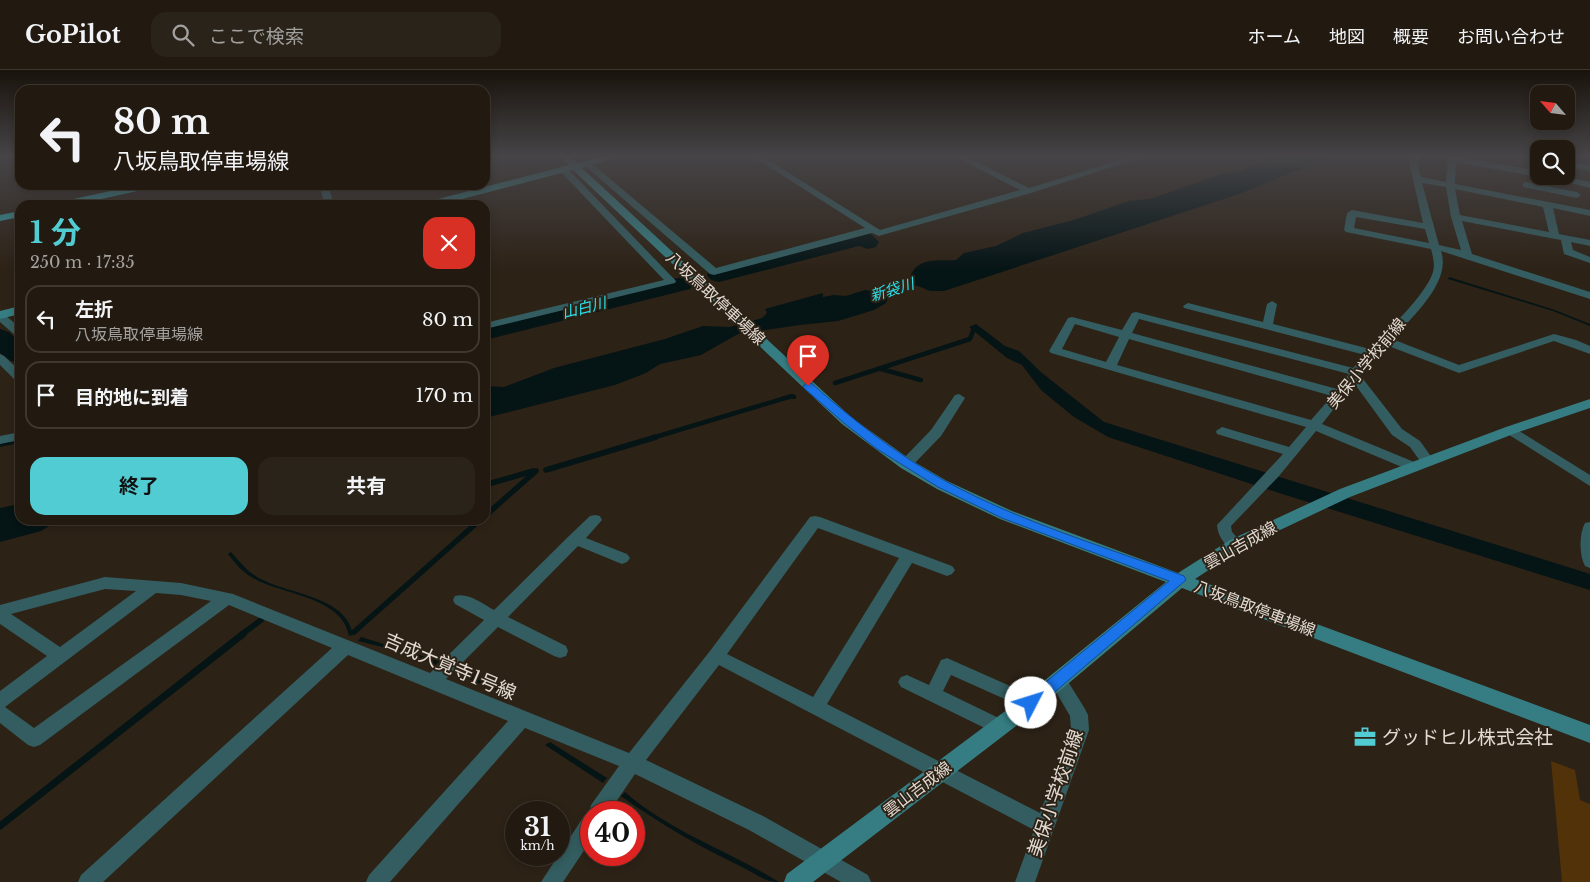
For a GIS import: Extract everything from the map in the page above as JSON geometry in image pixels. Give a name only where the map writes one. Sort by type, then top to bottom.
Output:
[{"type":"main road","points":[[83,200],[111,194]]},
{"type":"main road","points":[[446,200],[469,194]]},
{"type":"main road","name":"八坂鳥取停車場線","points":[[605,194],[847,421],[906,464],[942,485],[1006,515],[1590,734]]},
{"type":"main road","points":[[0,218],[15,215]]},
{"type":"main road","points":[[0,316],[15,312]]},
{"type":"main road","name":"雲山吉成線","points":[[795,882],[1031,703],[1180,580],[1236,544],[1345,493],[1511,430],[1590,403]]},
{"type":"street","points":[[490,325],[671,281],[587,194]]},
{"type":"street","points":[[622,194],[714,272],[874,229]]},
{"type":"street","points":[[817,194],[879,232],[1017,194]]},
{"type":"street","name":"美保小学校前線","points":[[1236,544],[1225,534],[1224,525],[1274,473],[1340,394],[1354,374],[1422,299],[1438,272],[1439,259],[1420,194]]},
{"type":"street","points":[[1452,194],[1456,217],[1468,256]]},
{"type":"street","points":[[1491,194],[1590,213]]},
{"type":"street","points":[[1527,194],[1528,201]]},
{"type":"street","points":[[1547,204],[1555,236]]},
{"type":"street","points":[[1428,227],[1352,213],[1349,230],[1435,247],[1468,256],[1590,296]]},
{"type":"street","points":[[1456,217],[1590,243]]},
{"type":"street","points":[[1566,238],[1568,252],[1590,260]]},
{"type":"street","points":[[1267,327],[1272,304]]},
{"type":"street","points":[[1188,306],[1372,353]]},
{"type":"street","points":[[1110,366],[1136,315],[1354,374],[1397,432],[1415,444],[1428,462]]},
{"type":"street","points":[[0,316],[15,330]]},
{"type":"street","points":[[1340,394],[1072,320],[1055,351],[1314,425],[1414,467]]},
{"type":"street","points":[[1383,340],[1459,369],[1554,337],[1572,342],[1590,351]]},
{"type":"street","points":[[0,358],[15,373]]},
{"type":"street","points":[[906,464],[936,433],[959,398]]},
{"type":"street","points":[[1511,430],[1590,481]]},
{"type":"street","points":[[1222,431],[1291,452]]},
{"type":"street","points":[[0,440],[15,437]]},
{"type":"street","points":[[432,682],[595,520]]},
{"type":"street","points":[[605,801],[621,778],[634,764],[716,656],[815,520],[948,570]]},
{"type":"street","points":[[1590,527],[1588,552],[1590,562]]},
{"type":"street","points":[[575,539],[622,558]]},
{"type":"street","points":[[816,707],[909,555]]},
{"type":"street","name":"吉成大覚寺1号線","points":[[0,613],[105,583],[205,593],[227,598],[634,764],[756,823],[861,882]]},
{"type":"street","points":[[0,701],[153,587]]},
{"type":"street","points":[[0,713],[34,739],[227,598]]},
{"type":"street","points":[[461,600],[560,652]]},
{"type":"street","points":[[0,613],[60,656]]},
{"type":"street","points":[[88,882],[346,646]]},
{"type":"street","points":[[716,656],[942,770],[1044,825]]},
{"type":"street","points":[[932,694],[948,665],[1031,703]]},
{"type":"street","name":"美保小学校前線","points":[[1025,882],[1044,825],[1080,730],[1079,715],[1058,680]]},
{"type":"street","points":[[907,682],[999,727]]},
{"type":"street","points":[[376,882],[521,719]]},
{"type":"street","points":[[551,882],[580,839]]},
{"type":"shaded area","points":[[1551,761],[1575,770],[1580,800],[1590,804],[1590,882],[1562,882]]},
{"type":"water","name":"新袋川","points":[[1165,194],[1239,194],[944,291],[930,291],[918,286],[911,286],[903,293],[888,297],[886,303],[874,310],[838,321],[738,334],[701,355],[660,364],[646,373],[615,385],[490,417],[490,386],[504,387],[554,368],[665,339],[703,326],[730,327],[762,318],[767,313],[765,309],[823,293],[823,297],[834,295],[846,296],[865,290],[878,292],[900,280],[909,278],[917,267],[927,262],[956,260],[964,253],[996,246],[1023,233],[1074,220],[1129,201],[1150,199]]},
{"type":"water","points":[[1449,277],[1555,310],[1590,324],[1590,326],[1553,311],[1448,279]]},
{"type":"water","points":[[976,324],[1005,346],[1019,351],[1042,373],[1104,422],[1590,574],[1590,590],[1279,493],[1108,437],[1074,417],[1041,390],[1022,365],[1007,358],[969,327]]},
{"type":"water","points":[[15,505],[15,525],[51,525],[41,531],[0,542],[0,508]]},
{"type":"water","points":[[231,552],[258,578],[316,598],[340,612],[349,622],[353,635],[349,636],[344,623],[335,612],[323,605],[309,598],[265,584],[249,576],[228,554]]},
{"type":"water","points":[[361,637],[439,661],[436,665],[403,652],[358,641]]},
{"type":"water","points":[[550,742],[607,778],[603,783],[545,745]]},
{"type":"water","points":[[625,792],[636,801],[628,801],[621,796]]},
{"type":"water","points":[[645,808],[680,829],[779,882],[763,879],[679,834],[645,813]]},
{"type":"waterway","name":"山白川","points":[[719,275],[862,238],[868,242]]},
{"type":"waterway","name":"山白川","points":[[490,331],[682,284]]},
{"type":"waterway","points":[[835,383],[970,339],[974,328]]},
{"type":"waterway","name":"山白川","points":[[0,337],[15,352]]},
{"type":"waterway","points":[[881,369],[921,380]]},
{"type":"waterway","points":[[652,438],[792,396],[794,397]]},
{"type":"waterway","points":[[546,470],[656,437]]},
{"type":"waterway","points":[[0,444],[15,441]]},
{"type":"waterway","points":[[490,484],[533,471]]},
{"type":"waterway","points":[[490,512],[536,471]]},
{"type":"waterway","points":[[354,632],[474,525]]},
{"type":"waterway","points":[[241,635],[261,620]]},
{"type":"waterway","points":[[0,826],[243,634]]},
{"type":"waterway","points":[[464,673],[499,688]]},
{"type":"place","name":"グッドヒル株式会社","points":[[1365,737]]},
{"type":"route","points":[[808,386],[847,421],[906,464],[942,485],[1006,515],[1180,580],[1031,703]]}]
